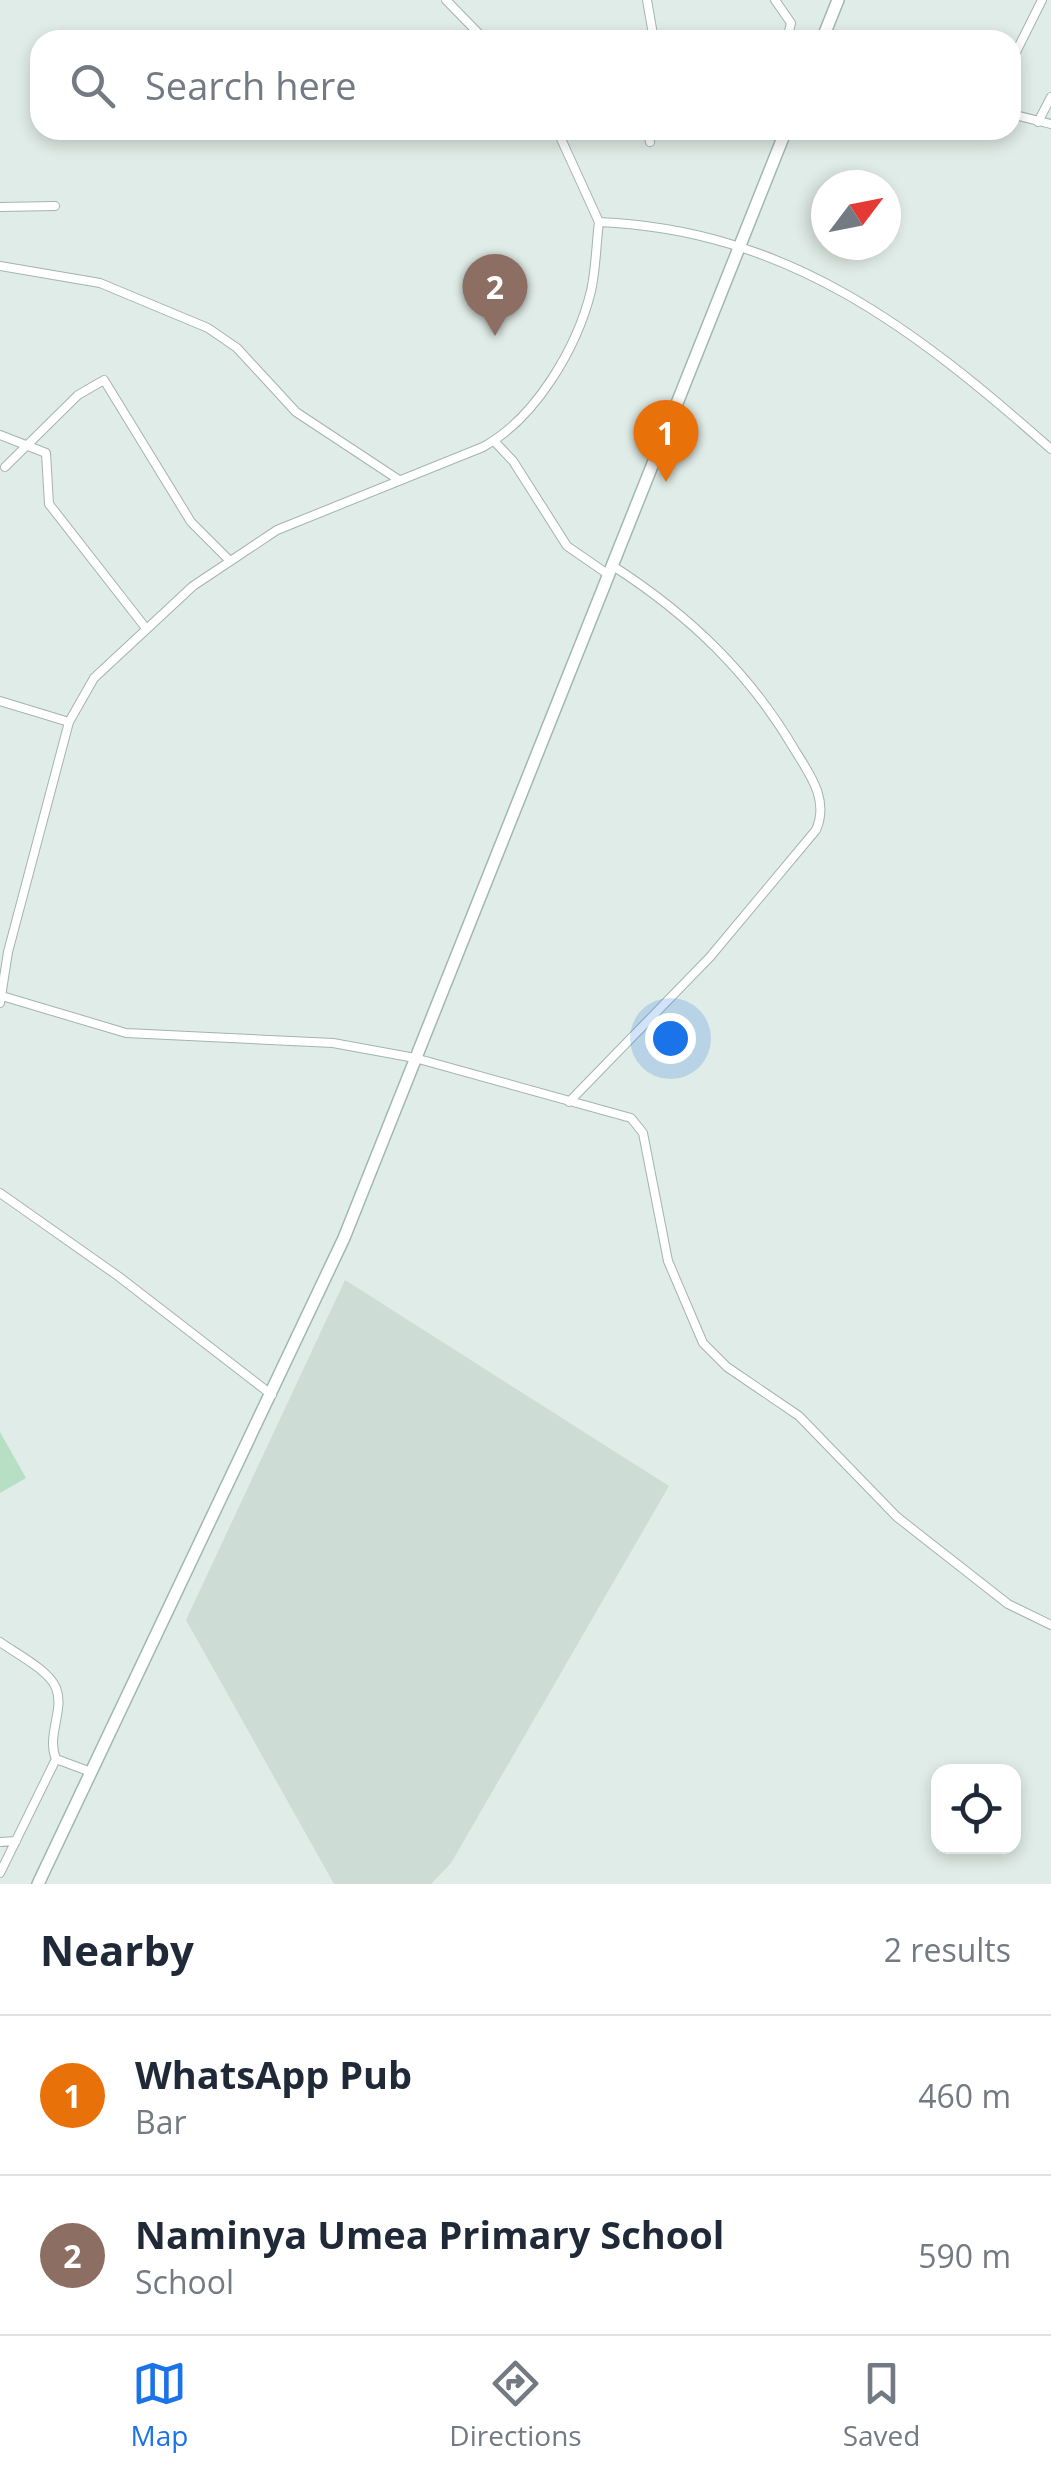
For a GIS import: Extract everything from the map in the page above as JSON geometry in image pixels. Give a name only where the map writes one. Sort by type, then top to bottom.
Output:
[{"type":"main road","points":[[826,30],[838,0]]},
{"type":"main road","points":[[38,1884],[344,1238],[782,140]]},
{"type":"street","points":[[446,0],[475,30]]},
{"type":"street","points":[[647,0],[652,30]]},
{"type":"street","points":[[775,0],[791,23],[789,30]]},
{"type":"street","points":[[1021,42],[1042,0]]},
{"type":"street","points":[[1038,122],[1051,98]]},
{"type":"street","points":[[1021,117],[1051,124]]},
{"type":"street","points":[[562,140],[599,222],[592,286],[574,338],[534,402],[494,441],[291,522],[228,559],[145,627],[94,678],[70,722],[8,952],[1,999],[126,1033],[334,1042],[416,1058],[631,1118],[641,1126],[668,1261],[703,1343],[715,1357],[799,1416],[897,1517],[940,1552],[1008,1604],[1051,1626]]},
{"type":"street","points":[[0,206],[55,206]]},
{"type":"street","points":[[599,222],[642,224],[740,246],[802,269],[869,304],[986,392],[1051,449]]},
{"type":"street","points":[[0,266],[100,283],[208,328],[237,348],[305,420],[399,480]]},
{"type":"street","points":[[6,467],[78,395],[104,380],[191,522],[228,559]]},
{"type":"street","points":[[0,435],[46,452],[50,462],[49,504],[145,627]]},
{"type":"street","points":[[494,441],[514,461],[542,514],[567,546],[660,597],[745,677],[818,790],[822,817],[710,957],[569,1102]]},
{"type":"street","points":[[0,701],[70,722]]},
{"type":"street","points":[[0,1193],[118,1276],[272,1395]]},
{"type":"street","points":[[0,1642],[56,1688],[50,1738],[56,1759],[0,1873]]},
{"type":"street","points":[[56,1759],[90,1772]]},
{"type":"street","points":[[0,1842],[16,1841]]},
{"type":"shaded area","points":[[345,1280],[669,1486],[451,1863],[431,1884],[334,1884],[186,1620]]},
{"type":"green space","points":[[0,1432],[26,1478],[0,1493]]},
{"type":"place","name":"Naminya Umea Primary School","points":[[495,336]]},
{"type":"place","name":"WhatsApp Pub","points":[[666,482]]}]
